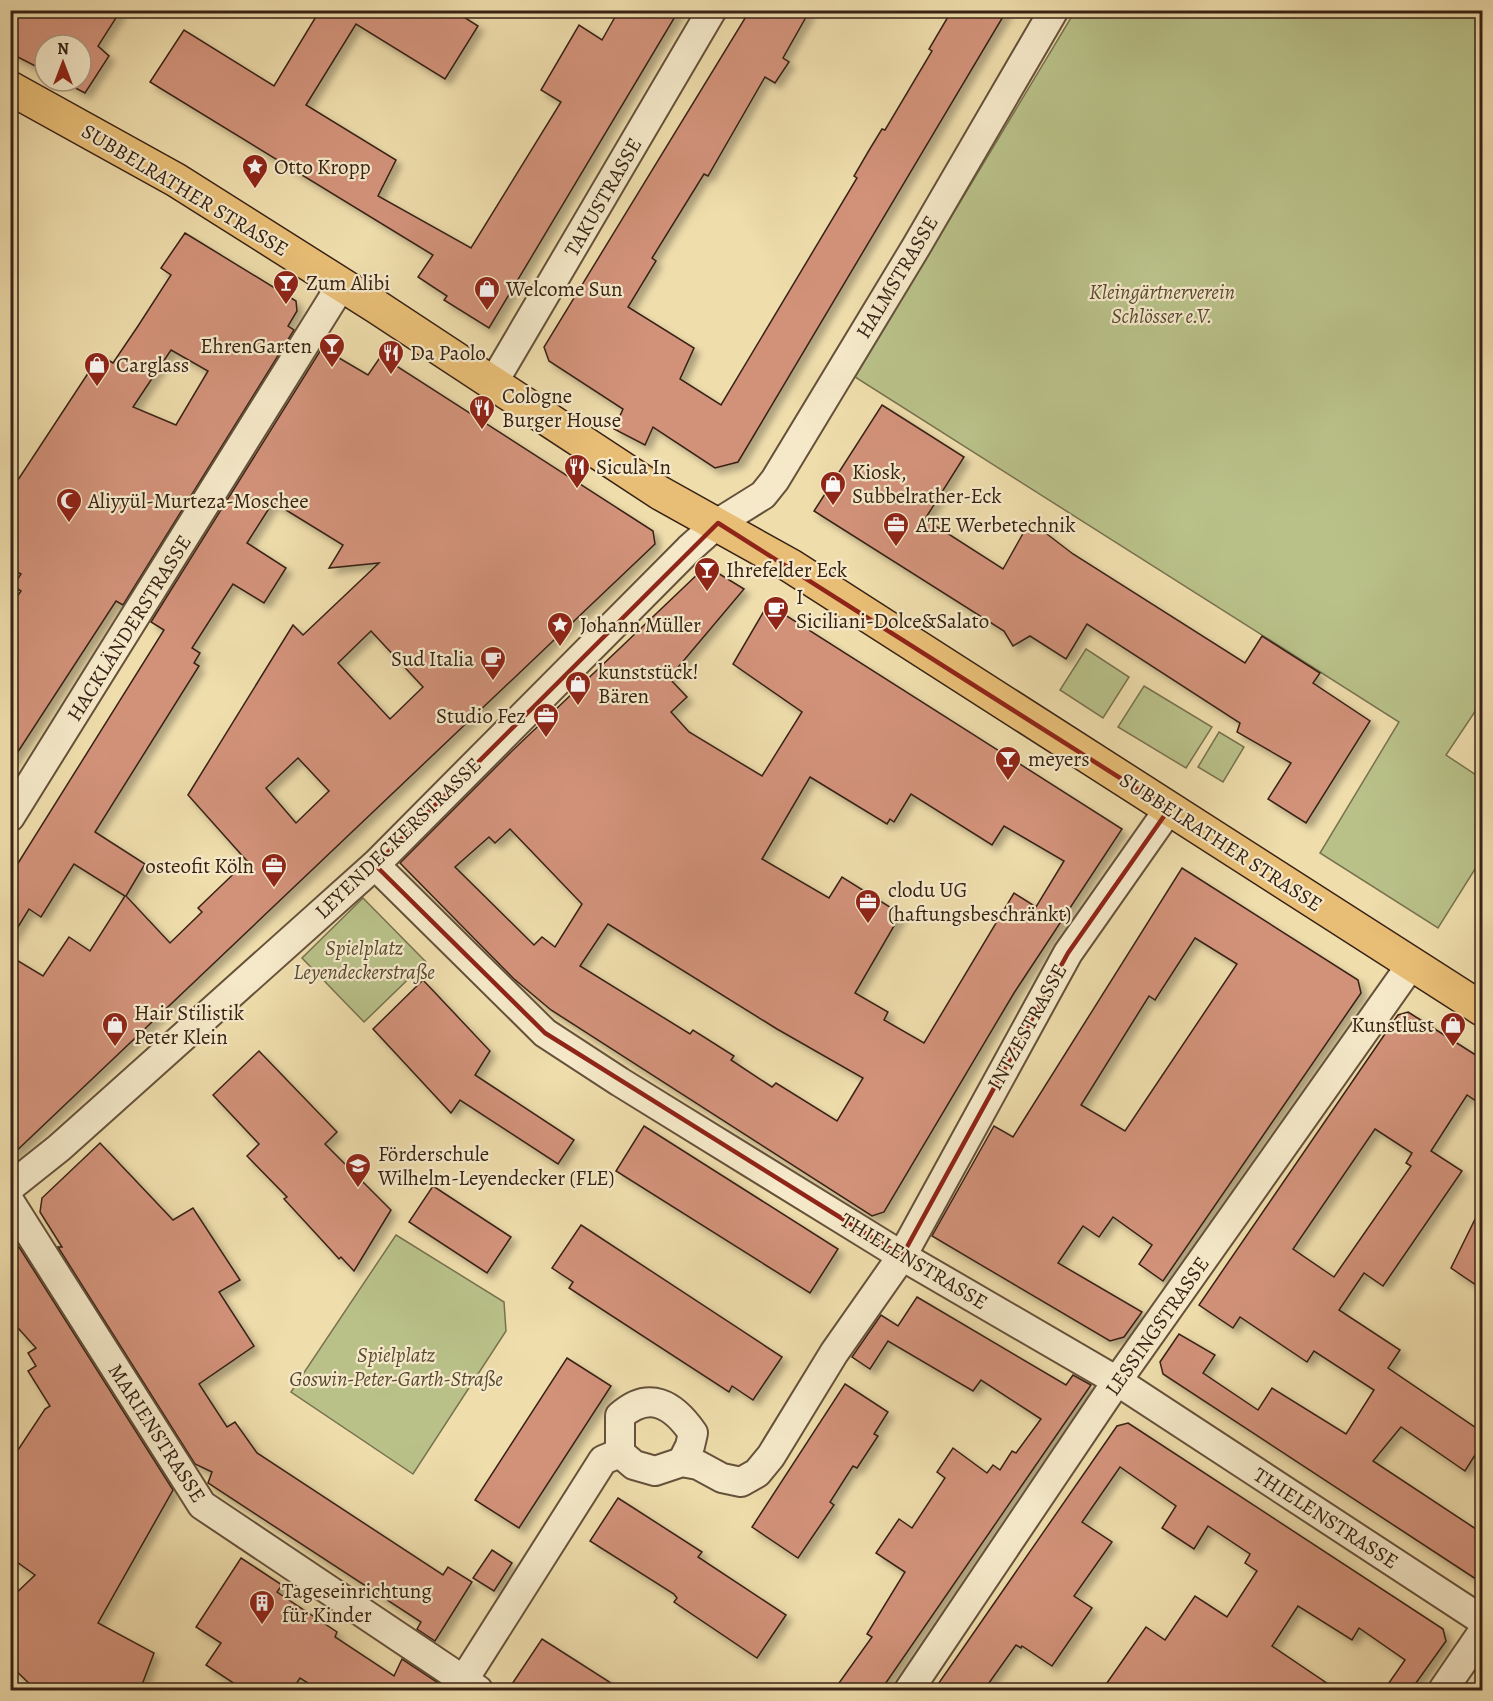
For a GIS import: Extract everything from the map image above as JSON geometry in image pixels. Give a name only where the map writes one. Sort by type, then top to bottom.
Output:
[{"type":"main road","name":"SUBBELRATHER STRASSE","points":[[10,88],[176,180],[342,284],[660,493],[718,523],[799,571],[1482,1009]]},
{"type":"street","name":"TAKUSTRASSE","points":[[493,383],[712,10]]},
{"type":"street","name":"HALMSTRASSE","points":[[718,523],[763,495],[775,480],[916,247],[1054,10]]},
{"type":"street","name":"HACKLÄNDERSTRASSE","points":[[10,817],[342,284]]},
{"type":"street","name":"LEYENDECKERSTRASSE","points":[[10,1187],[68,1140],[375,865],[673,564],[718,523]]},
{"type":"street","name":"INTZESTRASSE","points":[[682,1462],[698,1465],[722,1478],[741,1482],[757,1473],[771,1456],[834,1353],[902,1256],[1068,953],[1169,809]]},
{"type":"street","name":"THIELENSTRASSE","points":[[375,865],[545,1033],[620,1082],[902,1256],[1117,1381],[1482,1620]]},
{"type":"street","name":"LESSINGSTRASSE","points":[[909,1690],[1117,1381],[1411,965]]},
{"type":"street","name":"MARIENSTRASSE","points":[[10,1202],[202,1505],[470,1686]]},
{"type":"street","points":[[646,1400],[666,1407],[684,1419],[693,1433],[690,1446],[682,1462],[655,1471],[634,1465],[620,1453],[618,1430],[621,1416],[633,1405],[646,1400]]},
{"type":"street","points":[[470,1686],[603,1460],[620,1453]]},
{"type":"street","points":[[1443,1690],[1482,1633]]},
{"type":"highlighted area","points":[[718,523],[1169,809],[1068,953],[902,1256],[545,1033],[375,865]]},
{"type":"green space","name":"Kleingärtnerverein Schlösser e.V.","points":[[1075,11],[1482,11],[1482,713],[1476,710],[1446,755],[1482,779],[1482,858],[1438,928],[1320,853],[1399,722],[855,377]]},
{"type":"green space","points":[[1086,649],[1129,677],[1103,718],[1060,690]]},
{"type":"green space","points":[[1144,686],[1212,727],[1186,768],[1118,727]]},
{"type":"green space","points":[[1219,732],[1244,747],[1223,782],[1198,767]]},
{"type":"green space","name":"Spielplatz Leyendeckerstraße","points":[[363,898],[426,962],[364,1022],[302,958]]},
{"type":"green space","name":"Spielplatz Goswin-Peter-Garth-Straße","points":[[396,1235],[504,1302],[506,1331],[413,1474],[291,1392]]},
{"type":"building","points":[[10,10],[121,10],[98,46],[109,56],[93,81],[93,33],[33,33],[33,65],[10,53]]},
{"type":"building","points":[[320,10],[453,10],[478,26],[445,79],[356,24],[306,105],[396,160],[378,196],[471,248],[561,102],[541,90],[579,25],[602,40],[619,10],[679,10],[489,328],[444,300],[447,296],[418,277],[433,255],[150,82],[184,30],[274,86]]},
{"type":"building","points":[[750,10],[810,10],[783,58],[789,62],[775,83],[765,77],[708,176],[704,174],[652,258],[656,261],[628,307],[694,348],[680,379],[721,405],[857,178],[854,176],[868,152],[882,129],[885,130],[932,51],[929,49],[952,10],[1007,10],[738,462],[715,468],[653,427],[645,445],[614,429],[623,409],[549,361],[544,347]]},
{"type":"building","points":[[185,233],[296,301],[297,311],[288,326],[294,330],[123,605],[116,601],[10,764],[10,607],[21,591],[13,586],[21,574],[10,568],[10,492],[100,355],[113,363],[138,326],[171,275],[161,268]],"holes":[[[171,350],[208,371],[176,425],[133,407]]]},
{"type":"building","points":[[322,348],[368,375],[381,356],[653,531],[655,544],[10,1157],[10,956],[43,976],[69,937],[90,951],[125,896],[74,864],[41,917],[29,909],[10,940],[10,876],[164,630],[151,622]],"holes":[[[273,502],[343,545],[329,568],[379,563],[303,635],[293,625],[188,795],[247,861],[198,908],[202,912],[170,943],[126,896],[145,864],[95,832],[199,666],[194,663],[200,653],[192,648],[233,584],[264,603],[286,568],[247,543]],[[371,631],[423,687],[390,719],[338,663]],[[298,758],[329,791],[296,823],[266,788]]]},
{"type":"building","points":[[882,405],[964,457],[925,519],[1003,569],[1030,521],[1073,554],[1245,663],[1262,636],[1320,673],[1313,683],[1370,721],[1306,823],[1268,799],[1291,763],[1237,732],[1240,723],[1087,624],[1066,659],[1030,636],[1013,646],[1004,631],[814,511]]},
{"type":"building","points":[[702,570],[713,570],[744,589],[669,678],[687,697],[671,712],[689,732],[762,776],[802,712],[733,664],[768,604],[1122,829],[1014,993],[884,1212],[872,1216],[551,1010],[513,978],[400,863],[512,751]],"holes":[[[810,777],[887,824],[890,819],[894,822],[911,794],[992,845],[1004,826],[1064,861],[1036,907],[1014,893],[924,1043],[884,1020],[888,1012],[855,993],[901,914],[842,877],[829,898],[762,859]],[[510,829],[582,904],[555,947],[542,937],[534,945],[455,867],[489,837],[495,843]],[[608,924],[777,1029],[863,1078],[837,1121],[776,1083],[772,1087],[731,1060],[734,1056],[693,1030],[690,1034],[580,966]]]},
{"type":"building","points":[[1182,868],[1358,980],[1361,993],[1163,1281],[1139,1264],[1152,1245],[1113,1217],[1099,1237],[1083,1226],[1058,1263],[1142,1312],[1124,1337],[1110,1341],[932,1236],[994,1126],[1013,1137]],"holes":[[[1195,938],[1237,964],[1125,1131],[1081,1105],[1149,996],[1155,1000]]]},
{"type":"building","points":[[423,980],[490,1051],[475,1075],[574,1140],[558,1164],[460,1100],[451,1113],[373,1029]]},
{"type":"building","points":[[1408,1012],[1482,1059],[1482,1105],[1467,1095],[1431,1151],[1462,1171],[1383,1286],[1364,1273],[1339,1310],[1400,1350],[1388,1368],[1482,1432],[1482,1444],[1465,1471],[1401,1427],[1373,1461],[1482,1533],[1482,1583],[1163,1374],[1160,1362],[1179,1334],[1215,1355],[1203,1373],[1258,1410],[1272,1388],[1346,1434],[1374,1390],[1314,1351],[1307,1362],[1240,1317],[1233,1328],[1199,1305],[1398,1015]],"holes":[[[1375,1129],[1412,1153],[1406,1163],[1411,1166],[1334,1277],[1293,1249]]]},
{"type":"building","points":[[259,1051],[337,1132],[325,1144],[391,1210],[354,1271],[341,1257],[339,1259],[284,1199],[287,1197],[247,1156],[259,1144],[213,1095]]},
{"type":"building","points":[[644,1126],[838,1249],[810,1293],[616,1171]]},
{"type":"building","points":[[100,1143],[173,1220],[193,1208],[240,1280],[219,1292],[254,1346],[199,1384],[227,1427],[235,1422],[257,1453],[443,1575],[448,1567],[472,1582],[435,1641],[417,1629],[421,1622],[208,1483],[212,1472],[195,1464],[58,1247],[62,1247],[40,1212],[42,1198]]},
{"type":"building","points":[[433,1186],[511,1237],[487,1273],[409,1222]]},
{"type":"building","points":[[1482,1205],[1482,1289],[1451,1268]]},
{"type":"building","points":[[581,1225],[782,1357],[753,1400],[732,1386],[729,1392],[569,1288],[573,1282],[552,1268]]},
{"type":"building","points":[[10,1247],[19,1247],[173,1490],[98,1623],[154,1653],[140,1690],[36,1690],[10,1665],[10,1599],[35,1575],[10,1557],[10,1462],[45,1409],[50,1406],[28,1371],[36,1366],[28,1353],[36,1348],[10,1319]]},
{"type":"building","points":[[917,1297],[1066,1385],[1073,1375],[1091,1385],[881,1690],[834,1690],[872,1637],[867,1634],[905,1572],[876,1553],[899,1519],[912,1528],[945,1478],[937,1472],[953,1448],[987,1473],[993,1465],[1000,1470],[1012,1451],[1016,1453],[1041,1419],[981,1380],[973,1391],[888,1341],[870,1369],[852,1357],[881,1315],[898,1326]]},
{"type":"building","points":[[567,1358],[611,1386],[519,1528],[475,1500]]},
{"type":"building","points":[[845,1384],[888,1412],[874,1434],[878,1436],[857,1468],[853,1466],[830,1502],[834,1505],[798,1558],[752,1527]]},
{"type":"building","points":[[1128,1423],[1443,1629],[1446,1641],[1411,1690],[1384,1690],[1405,1660],[1359,1628],[1352,1640],[1298,1606],[1272,1646],[1337,1690],[1102,1690],[1146,1627],[1165,1640],[1195,1596],[1227,1617],[1257,1571],[1245,1563],[1250,1554],[1208,1526],[1194,1549],[1162,1528],[1176,1506],[1120,1467],[1082,1522],[1112,1542],[1074,1596],[1092,1608],[1052,1666],[1022,1646],[1021,1648],[1016,1645],[984,1690],[934,1690],[1117,1426]]},
{"type":"building","points":[[618,1498],[702,1552],[698,1557],[786,1615],[757,1658],[674,1602],[677,1598],[674,1594],[590,1541]]},
{"type":"building","points":[[492,1550],[512,1563],[494,1591],[473,1578]]},
{"type":"building","name":"Tageseinrichtung für Kinder","points":[[241,1558],[282,1585],[277,1592],[337,1632],[335,1637],[394,1676],[402,1659],[449,1690],[319,1690],[300,1678],[292,1690],[244,1690],[206,1665],[221,1643],[196,1627]]},
{"type":"building","points":[[542,1639],[622,1690],[508,1690]]},
{"type":"place","name":"Otto Kropp","points":[[255,190]]},
{"type":"place","name":"Zum Alibi","points":[[286,306]]},
{"type":"place","name":"Welcome Sun","points":[[487,312]]},
{"type":"place","name":"EhrenGarten","points":[[332,369]]},
{"type":"place","name":"Da Paolo","points":[[391,376]]},
{"type":"place","name":"Carglass","points":[[97,388]]},
{"type":"place","name":"Cologne Burger House","points":[[482,431]]},
{"type":"place","name":"Sicula In","points":[[577,490]]},
{"type":"place","name":"Kiosk, Subbelrather-Eck","points":[[833,507]]},
{"type":"place","name":"Aliyyül-Murteza-Moschee","points":[[69,524]]},
{"type":"place","name":"ATE Werbetechnik","points":[[896,548]]},
{"type":"place","name":"Ihrefelder Eck","points":[[707,593]]},
{"type":"place","name":"I Siciliani-Dolce&Salato","points":[[776,632]]},
{"type":"place","name":"Johann Müller","points":[[560,648]]},
{"type":"place","name":"Sud Italia","points":[[493,682]]},
{"type":"place","name":"kunststück! Bären","points":[[578,707]]},
{"type":"place","name":"Studio Fez","points":[[546,739]]},
{"type":"place","name":"meyers","points":[[1008,782]]},
{"type":"place","name":"osteofit Köln","points":[[274,889]]},
{"type":"place","name":"clodu UG (haftungsbeschränkt)","points":[[868,925]]},
{"type":"place","name":"Hair Stilistik Peter Klein","points":[[115,1048]]},
{"type":"place","name":"Kunstlust","points":[[1453,1048]]},
{"type":"place","name":"Förderschule Wilhelm-Leyendecker (FLE)","points":[[358,1189]]},
{"type":"place","name":"Tageseinrichtung für Kinder","points":[[262,1626]]}]
